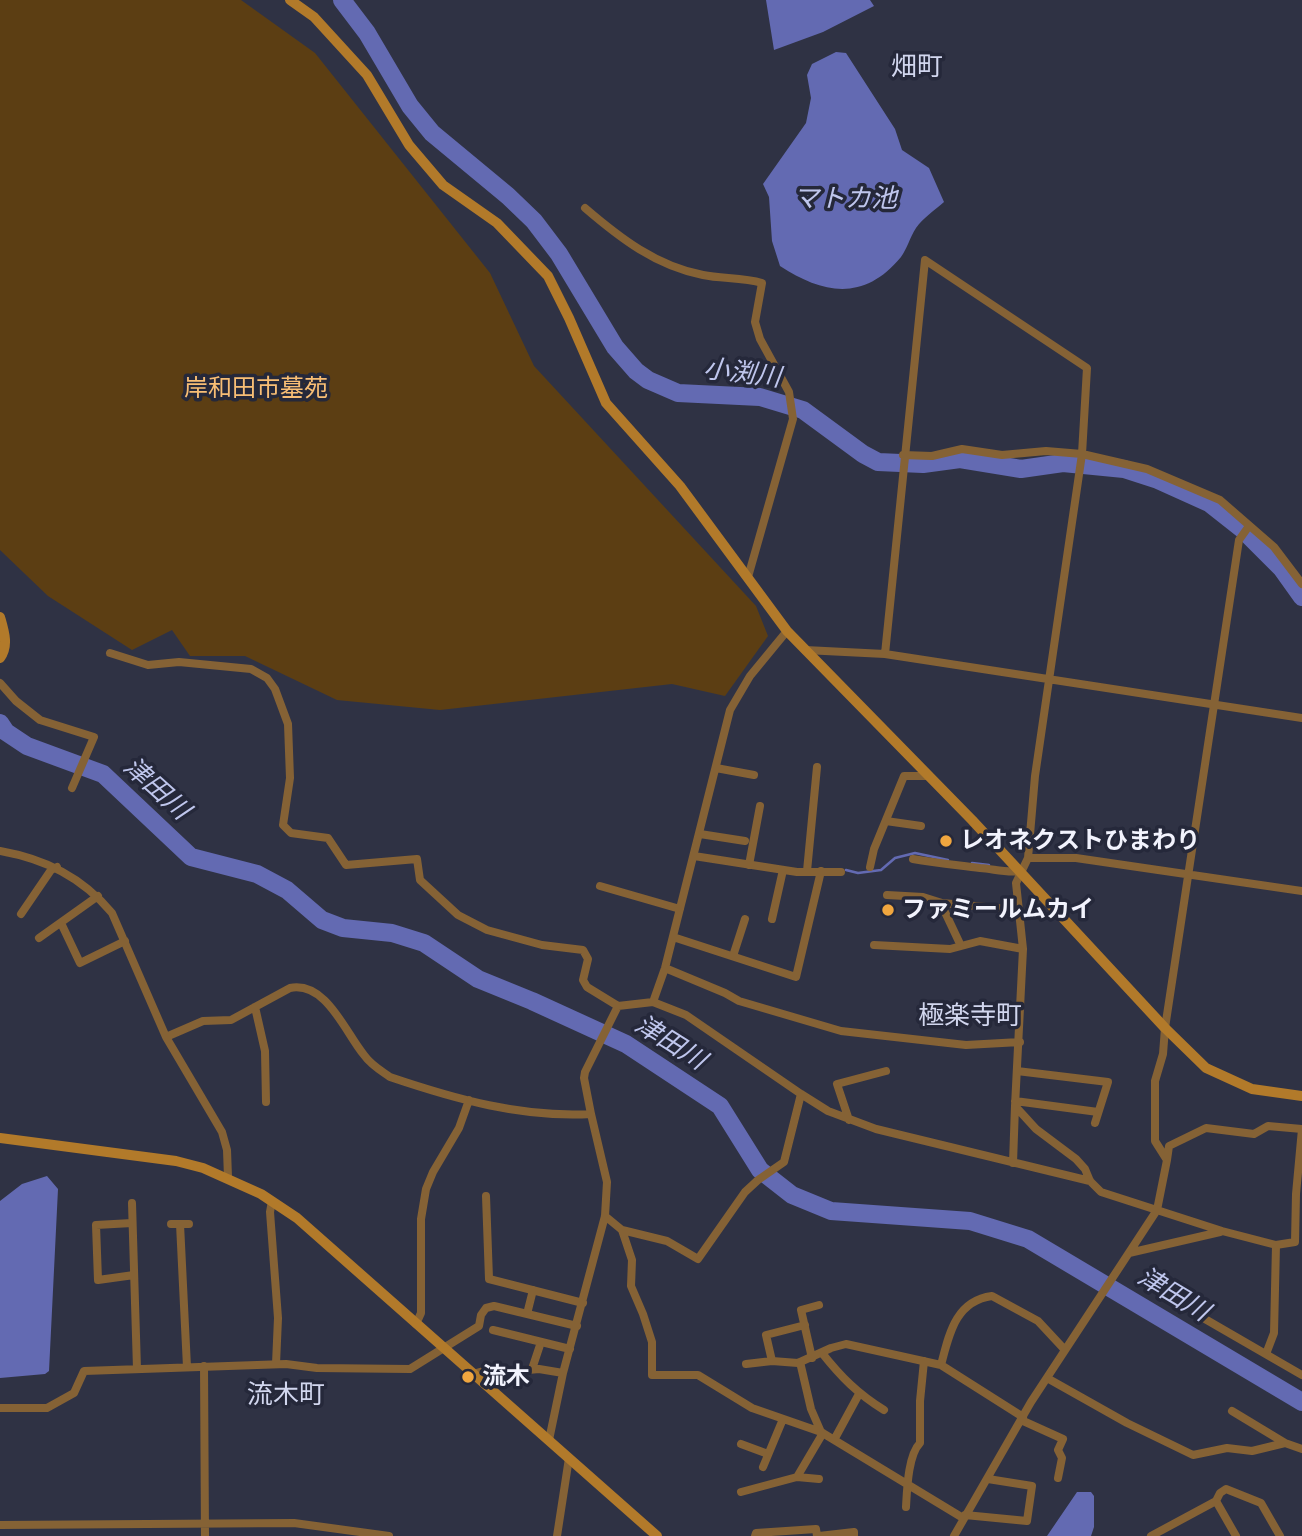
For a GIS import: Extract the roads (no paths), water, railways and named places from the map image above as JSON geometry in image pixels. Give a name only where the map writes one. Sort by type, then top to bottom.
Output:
[{"type":"street","points":[[290,0],[314,17],[367,75],[409,145],[443,186],[496,223],[548,276],[606,403],[680,486],[787,631],[929,776],[1165,1028],[1206,1068],[1252,1089],[1302,1096]]},
{"type":"street","points":[[585,208],[623,240],[677,268],[704,276],[750,279],[762,283],[755,322],[760,338],[789,391],[793,419],[748,577]]},
{"type":"street","points":[[885,654],[925,260],[1087,368],[1082,454],[1035,776],[1028,858],[1016,883],[1023,949],[1013,1163]]},
{"type":"street","points":[[904,455],[932,456],[962,449],[1002,455],[1046,451],[1082,454],[1147,469],[1220,500],[1274,547],[1302,584]]},
{"type":"street","points":[[1167,1160],[1155,1142],[1155,1081],[1163,1054],[1239,540],[1249,526]]},
{"type":"street","points":[[0,617],[5,652],[0,659]]},
{"type":"street","points":[[653,1002],[665,968],[730,710],[750,676],[787,631]]},
{"type":"street","points":[[806,650],[885,654],[1302,718]]},
{"type":"street","points":[[110,653],[148,665],[179,662],[251,669],[260,673],[275,689],[288,724],[290,778],[283,825],[291,833],[328,838],[346,865],[417,859],[420,880],[458,915],[487,930],[542,945],[583,950],[588,959],[583,980],[587,987],[618,1006],[653,1002],[686,1015],[801,1094],[849,1120],[1090,1181]]},
{"type":"street","points":[[0,683],[40,720],[94,737],[72,788]]},
{"type":"street","points":[[807,871],[817,767]]},
{"type":"street","points":[[716,768],[754,775]]},
{"type":"street","points":[[870,867],[904,776],[929,776]]},
{"type":"street","points":[[749,865],[760,806]]},
{"type":"street","points":[[886,821],[920,826]]},
{"type":"street","points":[[700,834],[745,841]]},
{"type":"street","points":[[0,851],[57,867],[98,896],[111,913],[166,1037],[222,1132],[227,1150],[228,1177]]},
{"type":"street","points":[[694,856],[783,870],[841,872]]},
{"type":"street","points":[[1028,858],[1076,859],[1302,891]]},
{"type":"street","points":[[913,859],[964,871],[1020,872]]},
{"type":"street","points":[[22,914],[51,870],[57,867]]},
{"type":"street","points":[[772,919],[783,870]]},
{"type":"street","points":[[673,937],[796,977],[821,871]]},
{"type":"street","points":[[600,886],[680,909]]},
{"type":"street","points":[[887,895],[923,893],[942,903],[964,901],[1019,910]]},
{"type":"street","points":[[39,938],[98,896]]},
{"type":"street","points":[[944,910],[961,946]]},
{"type":"street","points":[[733,956],[745,919]]},
{"type":"street","points":[[61,923],[80,964],[125,941]]},
{"type":"street","points":[[874,945],[950,948],[980,941],[1023,949]]},
{"type":"street","points":[[665,968],[739,1001],[841,1031],[966,1045],[1020,1042]]},
{"type":"street","points":[[166,1037],[203,1021],[231,1020],[290,988],[300,986],[323,997],[356,1045],[375,1067],[400,1080],[469,1100],[541,1115],[591,1114]]},
{"type":"street","points":[[549,1440],[563,1373],[605,1216],[607,1182],[584,1078],[595,1048],[618,1006]]},
{"type":"street","points":[[255,1007],[265,1051],[267,1102]]},
{"type":"street","points":[[1017,1070],[1108,1082],[1095,1123]]},
{"type":"street","points":[[849,1120],[837,1084],[886,1071]]},
{"type":"street","points":[[605,1216],[622,1230],[667,1241],[698,1259],[745,1192],[784,1162],[801,1094]]},
{"type":"street","points":[[416,1324],[421,1313],[421,1219],[426,1189],[459,1128],[469,1100]]},
{"type":"street","points":[[1016,1104],[1098,1112]]},
{"type":"street","points":[[954,1536],[1022,1418],[1157,1210],[1169,1146],[1206,1128],[1254,1134],[1268,1126],[1302,1129],[1296,1194],[1299,1238],[1295,1242],[1276,1245],[1223,1231],[1157,1210],[1101,1192],[1090,1181],[1085,1168],[1036,1129],[1016,1104]]},
{"type":"street","points":[[0,1138],[176,1161],[228,1177],[272,1201],[297,1218],[657,1536]]},
{"type":"street","points":[[486,1196],[489,1279],[583,1303]]},
{"type":"street","points":[[272,1201],[270,1212],[278,1318],[276,1364]]},
{"type":"street","points":[[132,1203],[137,1368]]},
{"type":"street","points":[[132,1223],[96,1225],[98,1280],[134,1275]]},
{"type":"street","points":[[180,1224],[187,1367]]},
{"type":"street","points":[[622,1230],[632,1260],[631,1286],[652,1342],[652,1376],[698,1375],[752,1408],[822,1432],[964,1517],[1027,1521],[1032,1486],[988,1479]]},
{"type":"street","points":[[1129,1253],[1223,1231]]},
{"type":"street","points":[[1266,1354],[1274,1334],[1276,1245]]},
{"type":"street","points":[[1159,1285],[1205,1319],[1302,1374]]},
{"type":"street","points":[[527,1314],[533,1290]]},
{"type":"street","points":[[941,1365],[951,1325],[966,1308],[984,1297],[992,1296],[1038,1321],[1065,1350]]},
{"type":"street","points":[[812,1359],[801,1310],[819,1305]]},
{"type":"street","points":[[0,1408],[47,1408],[74,1393],[84,1371],[276,1364],[317,1368],[410,1369],[479,1326],[481,1315],[486,1308],[494,1306],[577,1326]]},
{"type":"street","points":[[772,1362],[766,1335],[805,1325]]},
{"type":"street","points":[[493,1330],[570,1349]]},
{"type":"street","points":[[533,1370],[541,1342]]},
{"type":"street","points":[[746,1364],[800,1362],[846,1343],[941,1365],[1022,1418],[1063,1439],[1058,1450],[1062,1458],[1058,1478]]},
{"type":"street","points":[[821,1353],[844,1381],[884,1410]]},
{"type":"street","points":[[800,1362],[811,1409],[822,1432]]},
{"type":"street","points":[[906,1507],[907,1484],[915,1448],[920,1443],[924,1362]]},
{"type":"street","points":[[204,1366],[205,1536]]},
{"type":"street","points":[[473,1374],[490,1369],[563,1373]]},
{"type":"street","points":[[1047,1378],[1127,1423],[1194,1454],[1227,1448],[1252,1451],[1285,1443]]},
{"type":"street","points":[[834,1440],[859,1394]]},
{"type":"street","points":[[1232,1411],[1285,1443],[1302,1449]]},
{"type":"street","points":[[763,1466],[783,1419]]},
{"type":"street","points":[[797,1477],[822,1432]]},
{"type":"street","points":[[741,1444],[768,1454]]},
{"type":"street","points":[[557,1536],[569,1458]]},
{"type":"street","points":[[741,1492],[797,1477],[819,1479]]},
{"type":"street","points":[[1153,1535],[1216,1501],[1226,1489],[1261,1503],[1280,1536]]},
{"type":"street","points":[[1216,1501],[1236,1536]]},
{"type":"street","points":[[0,1525],[294,1523],[389,1536]]},
{"type":"street","points":[[755,1536],[756,1533],[816,1529],[818,1536],[854,1532],[854,1536]]},
{"type":"water","points":[[766,0],[870,0],[874,6],[823,32],[774,50]]},
{"type":"water","name":"マトカ池","points":[[836,52],[846,53],[895,129],[902,150],[929,168],[944,202],[919,224],[901,257],[887,271],[873,281],[843,289],[812,283],[780,266],[772,241],[769,197],[763,184],[806,123],[811,98],[807,75],[812,64]]},
{"type":"water","points":[[47,1176],[58,1189],[49,1371],[45,1374],[0,1378],[0,1201],[22,1184]]},
{"type":"water","points":[[1077,1492],[1091,1492],[1094,1496],[1094,1527],[1091,1536],[1047,1536]]},
{"type":"waterway","name":"小渕川","points":[[342,0],[367,33],[410,106],[432,133],[534,221],[559,254],[615,347],[636,371],[648,380],[678,393],[760,397],[803,410],[878,462],[923,464],[960,459],[1021,469],[1063,463],[1124,469],[1158,480],[1209,503],[1242,529],[1282,569],[1302,597]]},
{"type":"waterway","name":"津田川","points":[[0,723],[6,732],[27,746],[103,774],[191,857],[257,874],[287,890],[322,920],[343,928],[392,933],[424,943],[478,979],[626,1044],[720,1106],[760,1170],[792,1195],[831,1211],[970,1221],[1028,1239],[1302,1402]]},
{"type":"waterway","points":[[846,870],[858,873],[881,870],[895,858],[915,853],[948,860]]},
{"type":"waterway","points":[[972,863],[989,865]]},
{"type":"place","name":"レオネクストひまわり","points":[[946,841]]},
{"type":"place","name":"ファミールムカイ","points":[[888,910]]},
{"type":"place","name":"流木","points":[[468,1377]]},
{"type":"district","name":"畑町","points":[[917,68]]},
{"type":"district","name":"極楽寺町","points":[[970,1017]]},
{"type":"district","name":"流木町","points":[[286,1396]]},
{"type":"park label","name":"岸和田市墓苑","points":[[256,389]]}]
